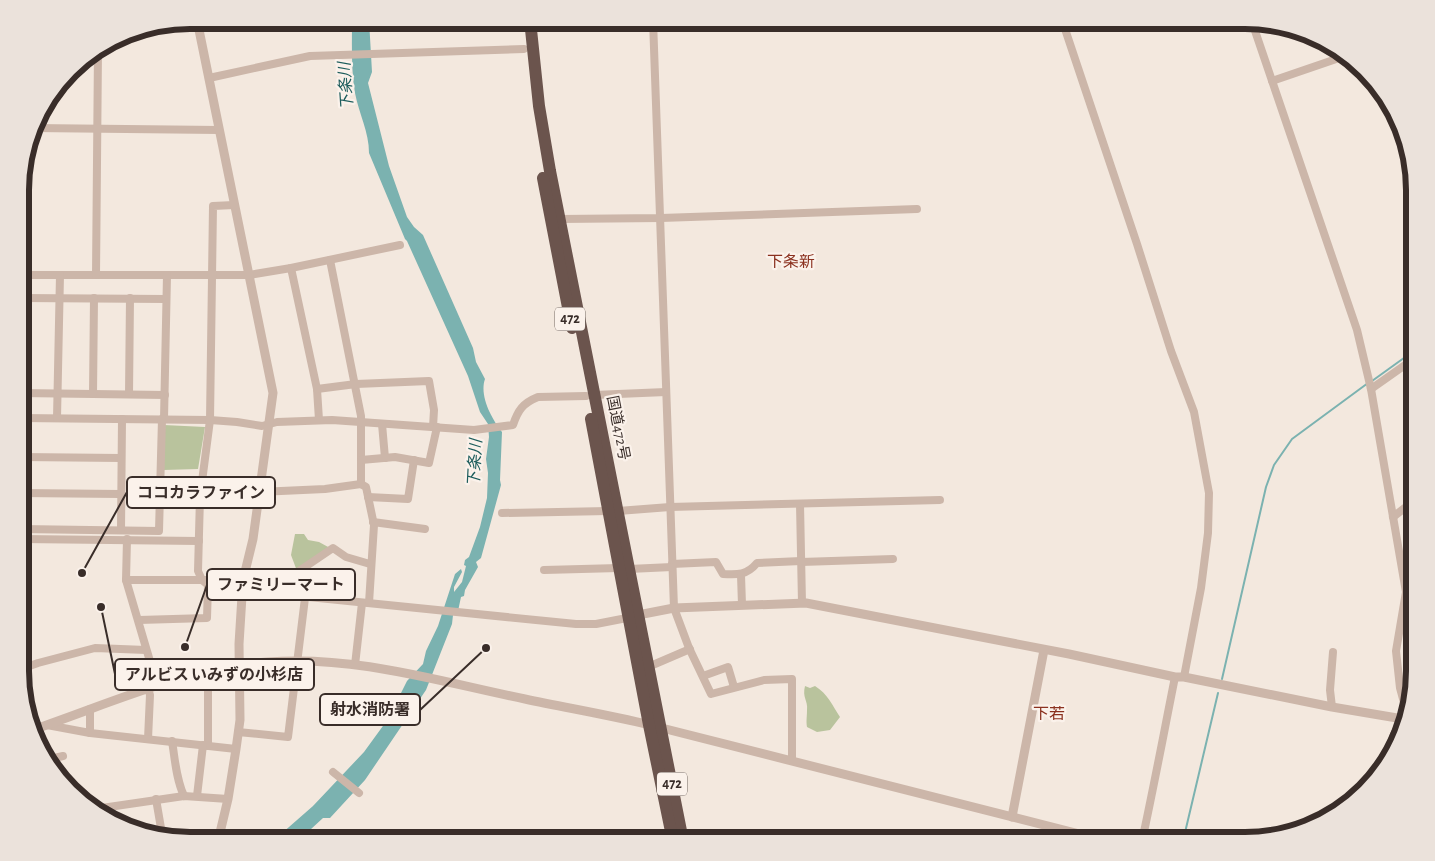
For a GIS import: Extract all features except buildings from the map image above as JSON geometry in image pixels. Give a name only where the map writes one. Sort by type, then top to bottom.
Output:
[{"type":"highway","name":"国道472号","points":[[523,29],[530,106],[549,211],[590,396],[655,726],[681,832]]},
{"type":"highway","name":"国道472号","points":[[531,29],[538,106],[560,219],[590,396]]},
{"type":"highway","name":"国道472号","points":[[633,616],[648,667],[672,832]]},
{"type":"street","points":[[199,29],[273,393],[253,539],[243,580],[239,637],[241,685],[238,732],[228,799],[220,832]]},
{"type":"street","points":[[653,29],[674,608],[690,649],[711,694],[764,680],[792,679],[792,761]]},
{"type":"street","points":[[1065,29],[1171,350],[1194,412],[1209,493],[1208,533],[1201,588],[1144,832]]},
{"type":"street","points":[[1255,29],[1356,330],[1371,389],[1406,592],[1396,651],[1400,688],[1403,700]]},
{"type":"street","points":[[209,78],[310,56],[524,49]]},
{"type":"street","points":[[96,275],[98,58]]},
{"type":"street","points":[[1272,81],[1338,58]]},
{"type":"street","points":[[41,128],[219,130]]},
{"type":"street","points":[[139,620],[208,618],[208,585],[202,580],[198,571],[198,541],[200,493],[210,420],[213,206],[234,205]]},
{"type":"street","points":[[560,219],[661,218],[917,209]]},
{"type":"street","points":[[29,275],[249,275],[292,268],[400,245]]},
{"type":"street","points":[[330,260],[356,384],[360,421],[361,484]]},
{"type":"street","points":[[292,268],[317,389],[319,420]]},
{"type":"street","points":[[57,418],[60,275]]},
{"type":"street","points":[[29,529],[159,531],[165,395],[167,275]]},
{"type":"street","points":[[29,298],[166,299]]},
{"type":"street","points":[[93,394],[94,298]]},
{"type":"street","points":[[129,394],[130,298]]},
{"type":"street","points":[[1371,389],[1406,364]]},
{"type":"street","points":[[317,389],[356,384],[429,381],[435,427],[430,463],[395,457],[361,460]]},
{"type":"street","points":[[29,418],[210,420],[262,426],[277,422],[360,421],[477,430],[513,424],[518,411],[531,400],[538,397],[666,392]]},
{"type":"street","points":[[29,393],[165,395]]},
{"type":"street","points":[[121,530],[122,418]]},
{"type":"street","points":[[382,424],[385,458]]},
{"type":"street","points":[[29,456],[121,458]]},
{"type":"street","points":[[368,498],[408,498],[414,460]]},
{"type":"street","points":[[200,493],[226,487],[260,490],[326,489],[361,484],[366,487],[374,522],[365,603],[355,665]]},
{"type":"street","points":[[29,493],[120,494]]},
{"type":"street","points":[[502,513],[940,500]]},
{"type":"street","points":[[800,504],[802,603]]},
{"type":"street","points":[[1393,517],[1406,507]]},
{"type":"street","points":[[374,522],[425,530]]},
{"type":"street","points":[[29,539],[198,541]]},
{"type":"street","points":[[127,539],[126,580],[139,620],[152,686],[148,739]]},
{"type":"street","points":[[238,732],[288,737],[302,598],[300,571],[333,548],[346,557],[370,564]]},
{"type":"street","points":[[544,570],[624,568],[716,562],[723,574],[741,575],[751,570],[757,563],[894,559]]},
{"type":"street","points":[[741,575],[742,605]]},
{"type":"street","points":[[126,580],[243,580]]},
{"type":"street","points":[[243,580],[248,591],[302,598],[576,624],[596,624],[674,608],[802,603],[1332,707],[1399,718]]},
{"type":"street","points":[[29,666],[96,648],[146,650]]},
{"type":"street","points":[[648,667],[690,649]]},
{"type":"street","points":[[1012,817],[1044,650]]},
{"type":"street","points":[[1332,707],[1330,690],[1333,652]]},
{"type":"street","points":[[39,728],[152,686],[208,671],[268,662],[297,661],[355,665],[402,672],[655,726],[1071,832]]},
{"type":"street","points":[[702,676],[728,667],[734,687]]},
{"type":"street","points":[[197,796],[206,745],[208,671]]},
{"type":"street","points":[[241,685],[294,686]]},
{"type":"street","points":[[90,709],[90,733]]},
{"type":"street","points":[[47,725],[90,733],[236,749]]},
{"type":"street","points":[[172,741],[184,796]]},
{"type":"street","points":[[54,758],[63,756]]},
{"type":"street","points":[[334,773],[359,793]]},
{"type":"street","points":[[104,808],[184,796],[228,799]]},
{"type":"street","points":[[156,799],[161,830]]},
{"type":"green space","points":[[164,425],[205,427],[198,469],[164,470]]},
{"type":"green space","points":[[295,534],[304,534],[308,540],[319,542],[330,548],[297,571],[291,555]]},
{"type":"green space","points":[[805,686],[810,688],[815,686],[819,689],[840,717],[830,730],[817,732],[807,727]]},
{"type":"water","points":[[352,29],[370,29],[372,72],[368,83],[389,166],[407,217],[423,235],[473,348],[476,362],[485,379],[485,400],[494,421],[502,432],[501,485],[481,558],[476,562],[478,567],[465,590],[464,596],[461,597],[458,611],[453,615],[452,624],[426,690],[365,780],[330,818],[323,818],[308,832],[283,832],[313,806],[364,752],[388,719],[407,681],[423,664],[426,651],[438,626],[455,574],[461,569],[462,572],[454,587],[454,592],[462,582],[466,566],[464,565],[465,560],[469,557],[480,527],[487,498],[488,473],[486,459],[489,437],[488,424],[480,412],[468,376],[405,239],[369,153],[369,145],[357,101],[352,57]]},
{"type":"waterway","points":[[1372,381],[1406,356]]},
{"type":"waterway","points":[[1222,679],[1266,487],[1274,465],[1292,439],[1368,383]]},
{"type":"waterway","points":[[1185,832],[1218,693]]},
{"type":"place","name":"ココカラファイン","points":[[82,573]]},
{"type":"place","name":"アルビス いみずの小杉店","points":[[101,607]]},
{"type":"place","name":"ファミリーマート","points":[[185,647]]},
{"type":"place","name":"射水消防署","points":[[486,648]]},
{"type":"district","name":"下条新","points":[[791,262]]},
{"type":"district","name":"下若","points":[[1049,714]]},
{"type":"water label","name":"下条川","points":[[346,86]]},
{"type":"water label","name":"下条川","points":[[475,463]]}]
